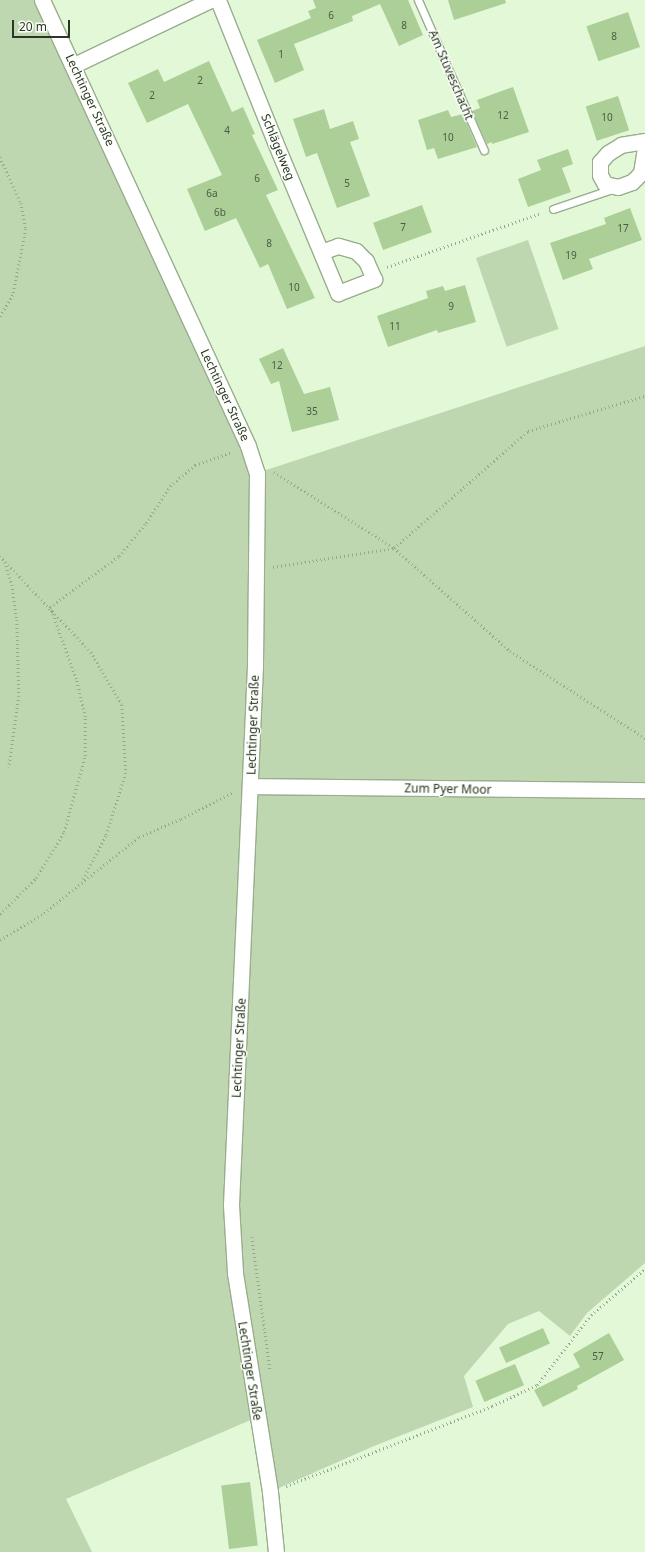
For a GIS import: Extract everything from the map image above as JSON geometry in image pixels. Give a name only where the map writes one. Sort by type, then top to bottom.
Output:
[{"type":"street","name":"Lechtinger Straße","points":[[42,0],[74,65],[248,446],[257,473],[257,569],[250,786],[231,1205],[235,1273],[270,1492],[276,1552]]},
{"type":"street","points":[[74,65],[210,0]]},
{"type":"street","name":"Schlägelweg","points":[[218,0],[338,294],[374,279],[372,273]]},
{"type":"street","points":[[645,141],[621,145],[608,153],[600,162],[600,175],[605,184],[618,186],[632,182],[641,173],[645,148]]},
{"type":"street","points":[[321,252],[338,246],[356,251],[366,261],[372,273]]},
{"type":"street","name":"Zum Pyer Moor","points":[[250,786],[645,790]]},
{"type":"lane","name":"Am Stüveschacht","points":[[418,0],[484,150]]},
{"type":"lane","points":[[553,209],[618,186]]},
{"type":"path","points":[[0,157],[21,203],[26,229],[13,295],[0,317]]},
{"type":"path","points":[[372,273],[553,209]]},
{"type":"path","points":[[257,569],[394,548],[528,431],[645,396]]},
{"type":"path","points":[[50,607],[119,556],[146,523],[170,486],[195,464],[248,446]]},
{"type":"path","points":[[270,469],[394,548],[510,651],[645,738]]},
{"type":"path","points":[[0,556],[50,607],[91,652],[122,705],[126,773],[106,836],[83,880]]},
{"type":"path","points":[[5,560],[12,585],[17,620],[18,689],[9,767]]},
{"type":"path","points":[[0,914],[36,878],[64,832],[85,756],[83,709],[76,679],[50,607]]},
{"type":"path","points":[[0,940],[44,913],[83,880],[139,837],[181,819],[242,787],[250,786]]},
{"type":"path","points":[[270,1492],[492,1406],[537,1385],[591,1315],[645,1270]]},
{"type":"green space","points":[[0,0],[42,0],[257,473],[645,346],[645,1263],[587,1313],[570,1336],[539,1311],[508,1324],[464,1376],[473,1407],[374,1446],[270,1492],[258,1417],[66,1499],[92,1552],[0,1552]]},
{"type":"green space","points":[[528,240],[559,329],[507,347],[476,258]]},
{"type":"building","points":[[313,0],[408,0],[423,35],[399,46],[380,4],[352,16],[353,21],[294,44],[304,70],[275,83],[257,40],[311,18],[308,11],[316,8]]},
{"type":"building","points":[[448,0],[505,0],[506,3],[454,20]]},
{"type":"building","points":[[628,12],[640,47],[598,61],[586,26]]},
{"type":"building","points":[[209,61],[232,112],[243,107],[255,134],[252,135],[278,190],[266,195],[315,298],[287,309],[268,264],[260,268],[236,218],[205,231],[187,189],[222,175],[188,104],[147,123],[128,83],[158,69],[164,82]]},
{"type":"building","points":[[513,87],[529,132],[492,144],[492,142],[487,144],[472,111],[480,108],[477,100]]},
{"type":"building","points":[[618,96],[629,130],[597,141],[586,107]]},
{"type":"building","points":[[324,109],[330,129],[353,121],[359,139],[350,142],[370,196],[337,208],[317,153],[306,157],[293,119]]},
{"type":"building","points":[[448,110],[451,117],[463,114],[477,147],[438,159],[434,148],[427,150],[418,120]]},
{"type":"building","points":[[568,149],[573,164],[562,168],[571,192],[528,207],[518,179],[541,170],[537,160]]},
{"type":"building","points":[[422,205],[432,232],[383,250],[373,223]]},
{"type":"building","points":[[630,208],[642,240],[589,259],[593,269],[563,280],[550,243],[606,224],[604,218]]},
{"type":"building","points":[[465,285],[476,322],[438,333],[437,330],[388,347],[377,316],[428,298],[426,291],[443,286],[445,291]]},
{"type":"building","points":[[283,348],[304,394],[330,387],[339,420],[292,432],[279,381],[271,384],[259,359]]},
{"type":"building","points":[[543,1328],[550,1344],[506,1363],[499,1348]]},
{"type":"building","points":[[609,1333],[624,1360],[577,1386],[578,1389],[543,1407],[534,1390],[580,1367],[573,1354]]},
{"type":"building","points":[[515,1364],[524,1385],[484,1402],[475,1381]]},
{"type":"building","points":[[250,1482],[258,1546],[229,1549],[221,1486]]}]
